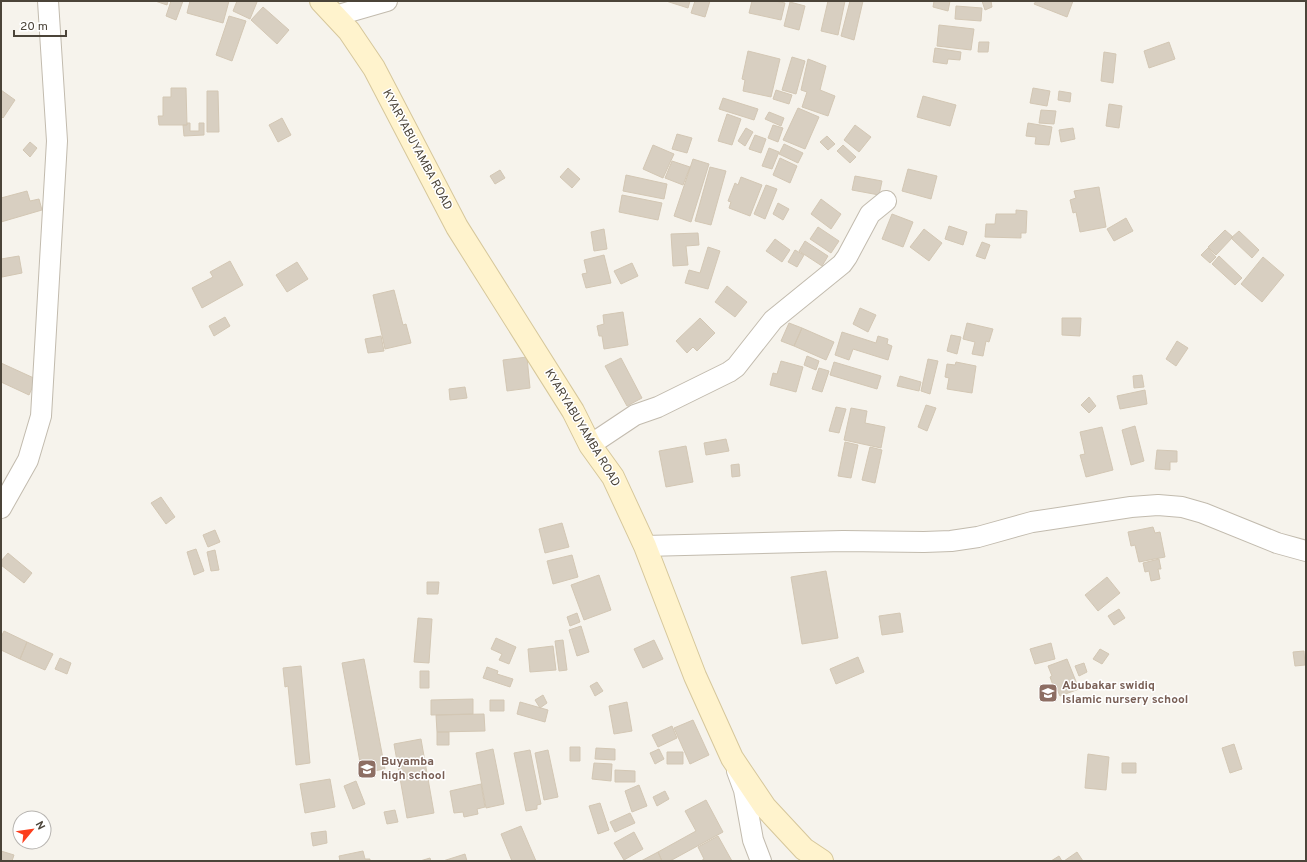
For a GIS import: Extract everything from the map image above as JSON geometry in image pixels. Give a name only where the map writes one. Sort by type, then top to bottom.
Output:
[{"type":"street","points":[[1,508],[28,460],[41,416],[57,141],[48,1]]},
{"type":"street","points":[[328,9],[387,1]]},
{"type":"street","name":"KYARYABUYAMBA ROAD","points":[[328,9],[349,31],[374,68],[457,227],[573,411],[590,445],[613,477],[645,546],[694,676],[732,758],[765,807],[804,849],[822,861]]},
{"type":"street","points":[[590,445],[635,415],[658,407],[729,372],[736,367],[773,320],[842,264],[870,214],[886,201]]},
{"type":"street","points":[[645,546],[835,541],[951,541],[978,537],[1032,522],[1158,504],[1182,507],[1203,513],[1276,543],[1306,551]]},
{"type":"street","points":[[732,758],[744,790],[753,840],[761,861]]},
{"type":"building","points":[[155,1],[168,1],[167,5]]},
{"type":"building","points":[[171,1],[183,1],[176,20],[166,16]]},
{"type":"building","points":[[190,1],[229,1],[223,23],[187,13]]},
{"type":"building","points":[[237,1],[257,2],[250,19],[233,11]]},
{"type":"building","points":[[666,1],[690,1],[688,8]]},
{"type":"building","points":[[695,1],[710,1],[705,17],[691,13]]},
{"type":"building","points":[[752,1],[775,1],[785,3],[781,20],[749,13]]},
{"type":"building","points":[[828,1],[845,1],[838,35],[821,31]]},
{"type":"building","points":[[850,1],[863,1],[854,40],[841,36]]},
{"type":"building","points":[[934,1],[950,1],[948,11],[933,7]]},
{"type":"building","points":[[982,1],[991,1],[992,7],[985,10]]},
{"type":"building","points":[[1036,1],[1073,1],[1067,17],[1034,4]]},
{"type":"building","points":[[790,2],[805,6],[799,30],[784,26]]},
{"type":"building","points":[[956,6],[982,8],[981,21],[955,19]]},
{"type":"building","points":[[263,7],[289,30],[277,44],[251,20]]},
{"type":"building","points":[[229,16],[246,21],[232,61],[216,55]]},
{"type":"building","points":[[939,25],[974,29],[971,50],[937,46]]},
{"type":"building","points":[[979,42],[989,42],[988,52],[978,52]]},
{"type":"building","points":[[1169,42],[1175,59],[1149,68],[1144,51]]},
{"type":"building","points":[[935,48],[961,52],[960,60],[948,59],[947,64],[933,62]]},
{"type":"building","points":[[748,51],[780,59],[771,97],[743,91],[745,80],[742,79]]},
{"type":"building","points":[[1104,52],[1116,54],[1113,83],[1101,81]]},
{"type":"building","points":[[792,57],[805,61],[796,94],[782,90]]},
{"type":"building","points":[[808,59],[826,66],[820,90],[835,96],[828,116],[802,107],[807,92],[801,90]]},
{"type":"building","points":[[171,88],[186,88],[187,125],[159,125],[158,116],[163,116],[163,97],[171,97]]},
{"type":"building","points":[[1033,88],[1050,91],[1047,106],[1030,103]]},
{"type":"building","points":[[1,90],[15,100],[3,118],[1,116]]},
{"type":"building","points":[[776,90],[792,95],[789,104],[773,99]]},
{"type":"building","points":[[207,91],[218,91],[219,132],[207,132]]},
{"type":"building","points":[[1059,91],[1071,93],[1070,102],[1058,100]]},
{"type":"building","points":[[923,96],[956,105],[950,126],[917,117]]},
{"type":"building","points":[[723,98],[758,109],[754,120],[719,109]]},
{"type":"building","points":[[1109,104],[1122,106],[1119,128],[1106,126]]},
{"type":"building","points":[[798,108],[819,117],[805,149],[783,140]]},
{"type":"building","points":[[1041,110],[1056,111],[1054,124],[1039,123]]},
{"type":"building","points":[[769,112],[784,118],[781,126],[765,119]]},
{"type":"building","points":[[727,114],[741,119],[732,145],[718,141]]},
{"type":"building","points":[[282,118],[291,135],[278,142],[269,125]]},
{"type":"building","points":[[187,123],[190,123],[190,131],[199,131],[199,123],[204,123],[204,135],[184,136],[183,125],[187,125]]},
{"type":"building","points":[[1028,123],[1052,127],[1049,145],[1035,144],[1036,137],[1026,136]]},
{"type":"building","points":[[773,125],[783,128],[778,142],[768,138]]},
{"type":"building","points":[[855,125],[871,137],[859,152],[844,140]]},
{"type":"building","points":[[746,128],[753,132],[745,146],[738,141]]},
{"type":"building","points":[[1073,128],[1075,139],[1061,142],[1059,130]]},
{"type":"building","points":[[677,134],[692,138],[687,153],[672,149]]},
{"type":"building","points":[[755,135],[766,139],[761,153],[749,149]]},
{"type":"building","points":[[827,136],[835,144],[828,150],[820,142]]},
{"type":"building","points":[[30,142],[37,148],[30,157],[23,150]]},
{"type":"building","points":[[784,144],[803,153],[798,163],[779,154]]},
{"type":"building","points":[[653,145],[674,154],[663,178],[643,169]]},
{"type":"building","points":[[843,145],[856,157],[850,163],[837,151]]},
{"type":"building","points":[[769,148],[779,152],[772,169],[762,166]]},
{"type":"building","points":[[780,158],[797,166],[790,183],[773,175]]},
{"type":"building","points":[[693,159],[709,164],[691,222],[674,216]]},
{"type":"building","points":[[672,161],[690,167],[683,185],[665,178]]},
{"type":"building","points":[[710,167],[726,171],[711,225],[695,221]]},
{"type":"building","points":[[568,168],[580,179],[572,188],[560,177]]},
{"type":"building","points":[[908,169],[937,176],[931,199],[902,191]]},
{"type":"building","points":[[500,170],[505,178],[495,184],[490,176]]},
{"type":"building","points":[[626,175],[667,184],[664,199],[623,191]]},
{"type":"building","points":[[855,176],[882,181],[879,195],[852,190]]},
{"type":"building","points":[[741,177],[762,185],[750,216],[729,208],[731,202],[728,201],[735,183],[738,185]]},
{"type":"building","points":[[766,185],[777,189],[765,219],[754,214]]},
{"type":"building","points":[[1099,187],[1106,227],[1080,232],[1076,212],[1073,213],[1070,200],[1076,198],[1074,191]]},
{"type":"building","points":[[27,191],[30,201],[39,199],[42,210],[1,222],[1,198]]},
{"type":"building","points":[[622,195],[662,203],[658,220],[619,212]]},
{"type":"building","points":[[821,199],[841,214],[831,229],[811,214]]},
{"type":"building","points":[[778,203],[789,209],[783,220],[773,214]]},
{"type":"building","points":[[1016,210],[1027,211],[1026,233],[1021,233],[1021,238],[985,237],[986,224],[995,224],[996,214],[1016,214]]},
{"type":"building","points":[[892,214],[913,222],[903,247],[882,239]]},
{"type":"building","points":[[1126,218],[1133,231],[1114,241],[1107,229]]},
{"type":"building","points":[[949,226],[967,232],[963,245],[945,239]]},
{"type":"building","points":[[818,227],[839,241],[831,253],[810,239]]},
{"type":"building","points":[[604,229],[607,249],[594,251],[591,232]]},
{"type":"building","points":[[924,229],[942,243],[929,261],[910,247]]},
{"type":"building","points":[[1225,230],[1233,237],[1216,255],[1208,247]]},
{"type":"building","points":[[1239,231],[1259,250],[1252,258],[1231,238]]},
{"type":"building","points":[[698,233],[699,245],[686,246],[688,265],[673,266],[671,234]]},
{"type":"building","points":[[775,239],[790,250],[782,262],[766,251]]},
{"type":"building","points":[[805,241],[828,256],[822,266],[799,251]]},
{"type":"building","points":[[982,242],[990,245],[985,259],[976,256]]},
{"type":"building","points":[[708,247],[720,251],[708,289],[685,283],[689,270],[700,273]]},
{"type":"building","points":[[1208,248],[1216,257],[1210,263],[1201,255]]},
{"type":"building","points":[[795,250],[804,255],[797,267],[788,262]]},
{"type":"building","points":[[604,255],[611,283],[586,288],[582,274],[587,273],[584,260]]},
{"type":"building","points":[[19,256],[22,273],[2,277],[1,259]]},
{"type":"building","points":[[1219,256],[1242,278],[1235,285],[1212,264]]},
{"type":"building","points":[[1263,257],[1284,275],[1262,302],[1241,284]]},
{"type":"building","points":[[230,261],[243,285],[202,308],[192,288],[213,277],[210,272]]},
{"type":"building","points":[[297,262],[308,279],[287,292],[276,275]]},
{"type":"building","points":[[632,263],[638,276],[621,284],[614,271]]},
{"type":"building","points":[[727,286],[747,302],[735,317],[715,302]]},
{"type":"building","points":[[394,290],[403,325],[406,324],[411,343],[385,349],[373,295]]},
{"type":"building","points":[[860,308],[876,315],[868,332],[853,324]]},
{"type":"building","points":[[623,312],[628,345],[604,349],[602,336],[599,336],[597,326],[604,324],[603,315]]},
{"type":"building","points":[[225,317],[230,326],[214,336],[209,326]]},
{"type":"building","points":[[700,318],[715,333],[697,351],[693,347],[687,353],[676,341]]},
{"type":"building","points":[[1062,318],[1081,318],[1080,336],[1062,335]]},
{"type":"building","points":[[789,323],[802,328],[794,346],[781,341]]},
{"type":"building","points":[[967,323],[993,329],[989,342],[986,341],[983,356],[972,354],[975,342],[963,339]]},
{"type":"building","points":[[802,328],[834,342],[826,360],[794,346]]},
{"type":"building","points":[[842,332],[876,343],[878,336],[888,339],[887,344],[892,346],[888,360],[853,349],[849,360],[835,355]]},
{"type":"building","points":[[951,335],[961,337],[957,354],[947,351]]},
{"type":"building","points":[[381,336],[384,351],[368,353],[365,339]]},
{"type":"building","points":[[1177,341],[1188,348],[1176,366],[1166,359]]},
{"type":"building","points":[[807,356],[819,361],[816,370],[804,365]]},
{"type":"building","points":[[527,357],[530,388],[507,391],[503,360]]},
{"type":"building","points":[[621,358],[642,398],[627,406],[605,366]]},
{"type":"building","points":[[928,359],[938,361],[930,394],[921,391]]},
{"type":"building","points":[[781,361],[803,367],[796,392],[770,385],[773,373],[777,374]]},
{"type":"building","points":[[834,362],[881,376],[877,389],[830,375]]},
{"type":"building","points":[[956,362],[976,366],[972,393],[947,389],[949,378],[945,377],[947,364],[955,365]]},
{"type":"building","points":[[1,363],[36,379],[29,395],[1,382]]},
{"type":"building","points":[[819,368],[829,371],[822,392],[812,389]]},
{"type":"building","points":[[1142,375],[1144,387],[1134,388],[1133,376]]},
{"type":"building","points":[[900,376],[921,382],[919,391],[897,386]]},
{"type":"building","points":[[465,387],[467,398],[450,400],[449,389]]},
{"type":"building","points":[[1145,390],[1147,404],[1120,409],[1117,396]]},
{"type":"building","points":[[1089,397],[1096,406],[1089,413],[1081,405]]},
{"type":"building","points":[[926,405],[936,408],[927,431],[918,427]]},
{"type":"building","points":[[836,407],[846,409],[839,433],[829,431]]},
{"type":"building","points":[[851,408],[867,411],[865,423],[885,427],[881,448],[844,440]]},
{"type":"building","points":[[1135,426],[1144,461],[1131,465],[1122,430]]},
{"type":"building","points":[[1102,427],[1113,470],[1086,477],[1080,455],[1085,454],[1080,432]]},
{"type":"building","points":[[726,439],[729,451],[706,455],[704,443]]},
{"type":"building","points":[[845,442],[858,445],[851,478],[838,476]]},
{"type":"building","points":[[686,446],[693,482],[666,487],[659,451]]},
{"type":"building","points":[[870,447],[882,450],[875,483],[862,480]]},
{"type":"building","points":[[1157,450],[1177,451],[1177,462],[1170,462],[1170,470],[1155,469]]},
{"type":"building","points":[[739,464],[740,476],[732,477],[731,465]]},
{"type":"building","points":[[161,497],[175,517],[166,524],[151,503]]},
{"type":"building","points":[[562,523],[569,547],[545,553],[539,529]]},
{"type":"building","points":[[1153,527],[1155,533],[1160,532],[1165,557],[1139,562],[1135,545],[1131,546],[1128,532]]},
{"type":"building","points":[[215,530],[220,542],[208,547],[203,535]]},
{"type":"building","points":[[196,549],[204,571],[194,575],[187,552]]},
{"type":"building","points":[[215,550],[219,570],[211,571],[207,552]]},
{"type":"building","points":[[8,553],[32,573],[24,583],[1,565],[1,561]]},
{"type":"building","points":[[572,555],[578,577],[553,584],[547,561]]},
{"type":"building","points":[[1159,559],[1161,569],[1158,569],[1160,579],[1151,581],[1149,571],[1145,572],[1143,563]]},
{"type":"building","points":[[826,571],[838,638],[802,644],[791,577]]},
{"type":"building","points":[[599,575],[611,610],[584,620],[571,585]]},
{"type":"building","points":[[1107,577],[1120,593],[1098,611],[1085,595]]},
{"type":"building","points":[[427,582],[439,582],[438,594],[427,594]]},
{"type":"building","points":[[1119,609],[1125,618],[1114,625],[1108,616]]},
{"type":"building","points":[[577,613],[580,622],[570,626],[567,617]]},
{"type":"building","points":[[900,613],[903,632],[882,635],[879,616]]},
{"type":"building","points":[[418,618],[432,619],[429,663],[414,662]]},
{"type":"building","points":[[581,626],[589,652],[577,656],[569,630]]},
{"type":"building","points":[[4,631],[27,642],[20,659],[1,650],[1,637]]},
{"type":"building","points":[[496,638],[516,647],[509,664],[499,660],[502,654],[491,649]]},
{"type":"building","points":[[563,640],[567,670],[559,671],[555,641]]},
{"type":"building","points":[[654,640],[663,659],[643,668],[634,649]]},
{"type":"building","points":[[27,642],[53,654],[45,670],[20,659]]},
{"type":"building","points":[[1051,643],[1055,659],[1035,664],[1030,649]]},
{"type":"building","points":[[553,646],[556,670],[530,672],[528,649]]},
{"type":"building","points":[[1100,649],[1109,654],[1102,664],[1093,659]]},
{"type":"building","points":[[1304,651],[1305,665],[1295,666],[1293,652]]},
{"type":"building","points":[[858,657],[864,672],[836,684],[830,669]]},
{"type":"building","points":[[60,658],[71,663],[67,674],[55,669]]},
{"type":"building","points":[[364,659],[385,769],[362,773],[342,663]]},
{"type":"building","points":[[1067,659],[1079,689],[1060,696],[1056,687],[1054,688],[1050,677],[1052,676],[1048,666]]},
{"type":"building","points":[[1084,663],[1087,672],[1079,676],[1075,666]]},
{"type":"building","points":[[301,666],[310,763],[296,765],[288,686],[285,687],[283,668]]},
{"type":"building","points":[[487,667],[498,671],[497,674],[513,679],[510,687],[483,678]]},
{"type":"building","points":[[420,671],[429,671],[429,688],[420,688]]},
{"type":"building","points":[[597,682],[603,691],[595,696],[590,686]]},
{"type":"building","points":[[543,695],[547,703],[540,708],[535,700]]},
{"type":"building","points":[[473,699],[473,714],[431,715],[431,700]]},
{"type":"building","points":[[490,700],[504,700],[504,711],[490,711]]},
{"type":"building","points":[[520,702],[548,710],[545,722],[517,714]]},
{"type":"building","points":[[627,702],[632,731],[614,734],[609,706]]},
{"type":"building","points":[[484,714],[485,731],[437,732],[436,715]]},
{"type":"building","points":[[693,720],[709,755],[690,764],[674,728]]},
{"type":"building","points":[[672,726],[677,738],[658,747],[652,735]]},
{"type":"building","points":[[437,732],[449,732],[449,745],[437,745]]},
{"type":"building","points":[[421,739],[434,813],[407,818],[394,744]]},
{"type":"building","points":[[1234,744],[1242,769],[1230,773],[1222,748]]},
{"type":"building","points":[[570,747],[580,747],[580,761],[570,761]]},
{"type":"building","points":[[596,748],[615,749],[615,760],[595,759]]},
{"type":"building","points":[[493,749],[504,804],[486,808],[476,753]]},
{"type":"building","points":[[659,749],[664,759],[655,764],[650,753]]},
{"type":"building","points":[[530,750],[541,804],[537,805],[537,809],[526,811],[514,753]]},
{"type":"building","points":[[548,750],[558,797],[544,800],[535,753]]},
{"type":"building","points":[[667,752],[683,752],[683,764],[667,764]]},
{"type":"building","points":[[1088,754],[1109,757],[1106,790],[1085,788]]},
{"type":"building","points":[[594,763],[612,764],[611,781],[592,779]]},
{"type":"building","points":[[1122,763],[1136,763],[1136,773],[1122,773]]},
{"type":"building","points":[[615,770],[635,771],[635,782],[615,782]]},
{"type":"building","points":[[330,779],[335,807],[305,813],[300,784]]},
{"type":"building","points":[[356,781],[365,804],[353,809],[344,786]]},
{"type":"building","points":[[481,784],[485,807],[477,809],[478,814],[464,817],[463,812],[454,813],[450,791]]},
{"type":"building","points":[[639,785],[647,806],[632,812],[625,791]]},
{"type":"building","points":[[665,791],[669,799],[657,806],[653,797]]},
{"type":"building","points":[[706,800],[723,832],[670,861],[662,861],[658,852],[696,831],[685,811]]},
{"type":"building","points":[[600,803],[609,830],[598,834],[589,806]]},
{"type":"building","points":[[395,810],[398,822],[387,824],[384,812]]},
{"type":"building","points":[[630,813],[635,823],[615,832],[610,822]]},
{"type":"building","points":[[521,826],[536,861],[512,861],[501,834]]},
{"type":"building","points":[[326,831],[327,843],[313,846],[311,833]]},
{"type":"building","points":[[634,832],[643,849],[624,860],[614,843]]},
{"type":"building","points":[[718,836],[732,861],[701,861],[704,859],[698,847]]},
{"type":"building","points":[[1,851],[14,855],[12,861],[1,861]]},
{"type":"building","points":[[363,851],[365,859],[370,859],[370,861],[340,861],[339,856]]},
{"type":"building","points":[[658,852],[662,861],[641,861]]},
{"type":"building","points":[[1077,852],[1083,861],[1064,861]]},
{"type":"building","points":[[465,854],[467,861],[443,861]]},
{"type":"building","points":[[1059,856],[1062,861],[1051,861]]},
{"type":"building","points":[[430,858],[431,861],[420,861]]},
{"type":"place","name":"Abubakar swidiq Islamic nursery school","points":[[1048,693]]},
{"type":"place","name":"Buyamba high school","points":[[367,769]]}]
